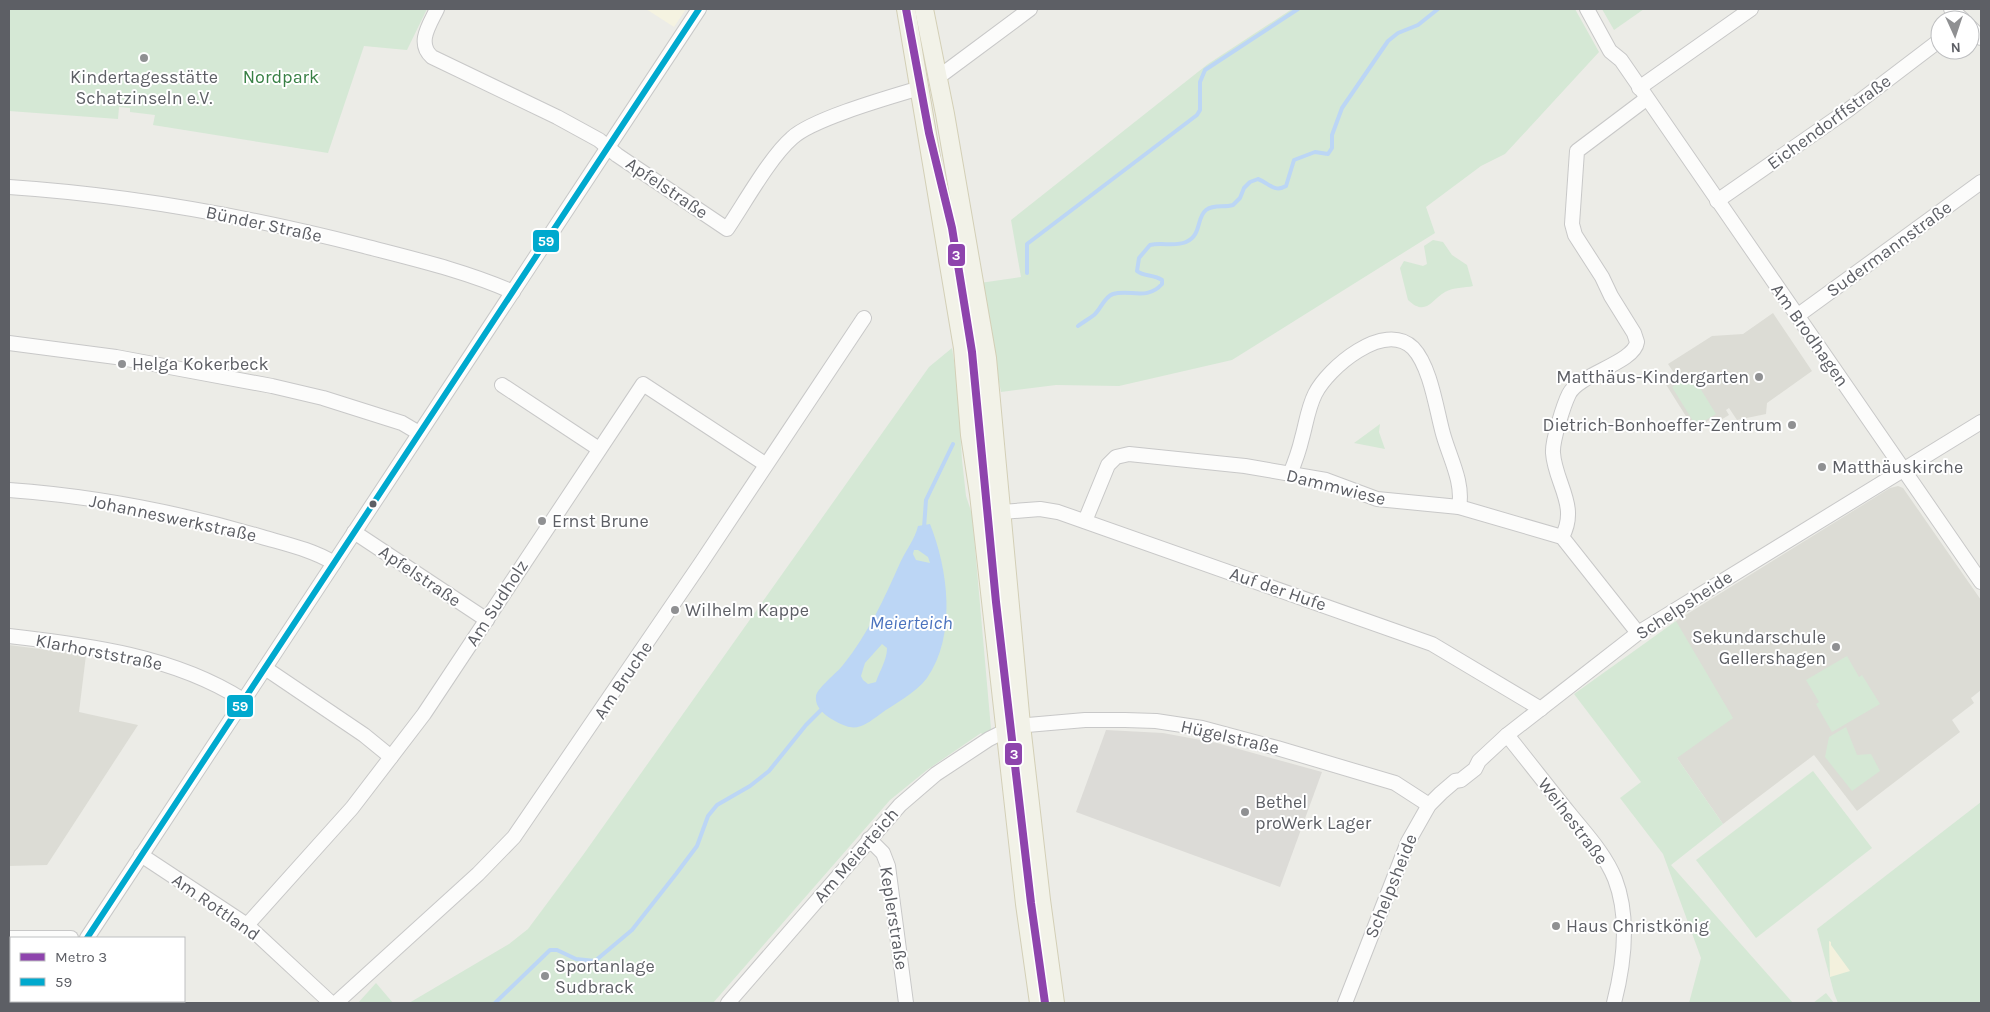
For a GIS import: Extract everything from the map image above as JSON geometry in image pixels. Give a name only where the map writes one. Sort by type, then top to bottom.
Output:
[{"type":"main road","points":[[906,9],[963,348],[970,435],[1013,728],[1040,892],[1055,1003]]},
{"type":"main road","points":[[924,9],[945,114],[984,339],[1002,512],[1013,728],[1039,1003]]},
{"type":"street","points":[[437,9],[424,39],[426,49],[432,57],[557,116],[608,146]]},
{"type":"street","name":"Apfelstraße","points":[[88,937],[699,9]]},
{"type":"street","points":[[936,76],[944,73],[1030,9]]},
{"type":"street","name":"Am Brodhagen","points":[[1587,9],[1610,51],[1621,60],[1642,94],[1981,582]]},
{"type":"street","points":[[1638,633],[1562,537],[1567,526],[1569,507],[1553,452],[1568,397],[1575,387],[1630,352],[1637,342],[1634,333],[1611,296],[1602,277],[1573,230],[1575,156],[1582,145],[1642,94],[1751,9]]},
{"type":"street","name":"Eichendorffstraße","points":[[1717,201],[1848,110],[1930,48]]},
{"type":"street","name":"Apfelstraße","points":[[608,146],[727,229],[783,148],[796,134],[826,120],[920,88]]},
{"type":"street","name":"Sudermannstraße","points":[[1797,316],[1981,182]]},
{"type":"street","name":"Bünder Straße","points":[[9,187],[77,192],[228,215],[417,260],[513,292]]},
{"type":"street","name":"Am Bruche","points":[[336,1003],[478,874],[514,837],[696,572],[765,464],[864,318]]},
{"type":"street","points":[[1290,474],[1302,441],[1312,401],[1320,385],[1349,356],[1378,342],[1395,340],[1413,349],[1425,370],[1434,397],[1446,448],[1457,477],[1461,495],[1459,507]]},
{"type":"street","points":[[9,343],[66,349],[221,375],[323,398],[402,423],[420,433]]},
{"type":"street","name":"Am Sudholz","points":[[247,925],[346,814],[424,714],[598,449],[643,384],[765,464]]},
{"type":"street","points":[[502,385],[598,449]]},
{"type":"street","name":"Schelpsheide","points":[[1345,1003],[1408,842],[1429,804],[1455,781],[1456,774],[1470,762],[1479,761],[1507,735],[1638,633],[1981,422]]},
{"type":"street","name":"Dammwiese","points":[[1086,521],[1108,465],[1112,460],[1122,455],[1134,454],[1246,466],[1330,481],[1377,499],[1459,507],[1562,537]]},
{"type":"street","name":"Johanneswerkstraße","points":[[9,490],[98,501],[191,519],[273,540],[334,563]]},
{"type":"street","name":"Auf der Hufe","points":[[1002,512],[1049,510],[1086,521],[1432,644],[1541,709]]},
{"type":"street","name":"Apfelstraße","points":[[354,532],[487,620]]},
{"type":"street","name":"Klarhorststraße","points":[[9,636],[81,645],[154,661],[199,678],[243,700]]},
{"type":"street","points":[[265,668],[364,735],[391,757]]},
{"type":"street","name":"Hügelstraße","points":[[1013,728],[1125,720],[1202,728],[1395,783],[1429,804]]},
{"type":"street","name":"Am Meierteich","points":[[728,1003],[868,839],[900,805],[921,786],[988,739],[1013,728]]},
{"type":"street","name":"Weihestraße","points":[[1507,735],[1601,853],[1615,880],[1622,908],[1624,940],[1621,973],[1614,1003]]},
{"type":"street","name":"Keplerstraße","points":[[868,839],[883,853],[888,866],[906,1003]]},
{"type":"street","name":"Am Rottland","points":[[141,855],[247,925],[331,1003]]},
{"type":"shaded area","points":[[646,9],[686,9],[674,27]]},
{"type":"shaded area","points":[[1773,313],[1812,371],[1767,403],[1766,414],[1737,420],[1729,408],[1726,410],[1729,415],[1719,421],[1713,418],[1694,429],[1665,383],[1676,376],[1668,364],[1712,336],[1743,334]]},
{"type":"shaded area","name":"Sekundarschule Gellershagen","points":[[1898,486],[1903,488],[1981,600],[1981,690],[1971,698],[1974,703],[1952,720],[1960,732],[1857,811],[1814,755],[1723,824],[1677,758],[1676,621],[1890,488]]},
{"type":"shaded area","points":[[9,645],[86,655],[79,712],[138,725],[47,865],[9,866]]},
{"type":"shaded area","points":[[1106,730],[1163,733],[1217,743],[1322,772],[1280,887],[1076,812]]},
{"type":"green space","name":"Nordpark","points":[[9,9],[427,9],[407,50],[364,46],[328,153],[153,125],[155,115],[130,112],[130,108],[119,107],[118,119],[9,111]]},
{"type":"green space","points":[[1292,9],[1575,9],[1599,52],[1505,154],[1481,166],[1426,207],[1435,233],[1232,360],[1119,386],[1056,385],[1001,392],[980,283],[1021,277],[1011,220],[1208,64]]},
{"type":"green space","points":[[1602,9],[1644,9],[1614,30]]},
{"type":"green space","points":[[1433,240],[1443,242],[1452,255],[1467,265],[1473,286],[1448,290],[1428,305],[1419,307],[1408,300],[1400,268],[1404,261],[1423,266],[1427,264],[1424,246]]},
{"type":"green space","points":[[952,348],[957,380],[966,496],[972,514],[991,729],[983,735],[981,733],[927,770],[890,800],[713,1003],[409,1003],[509,944],[528,929],[583,855],[929,367]]},
{"type":"green space","points":[[1692,375],[1716,414],[1696,426],[1672,387]]},
{"type":"green space","points":[[1380,424],[1379,432],[1385,449],[1354,443]]},
{"type":"green space","points":[[1676,621],[1733,718],[1677,758],[1723,824],[1671,865],[1793,1003],[1689,1003],[1701,958],[1663,854],[1620,798],[1641,782],[1574,694]]},
{"type":"green space","points":[[1847,656],[1859,677],[1862,675],[1880,704],[1832,732],[1816,704],[1819,702],[1806,680]]},
{"type":"green space","points":[[1846,727],[1857,755],[1871,754],[1880,771],[1852,791],[1825,757],[1829,737]]},
{"type":"green space","points":[[1813,771],[1872,848],[1756,938],[1696,860]]},
{"type":"green space","points":[[1981,802],[1981,1003],[1838,1003],[1817,929]]},
{"type":"green space","points":[[9,942],[10,942],[10,986]]},
{"type":"green space","points":[[376,983],[393,1003],[358,1003]]},
{"type":"green space","points":[[1826,993],[1834,1003],[1813,1003]]},
{"type":"sand","points":[[1829,941],[1831,942],[1831,945],[1850,971],[1830,977]]},
{"type":"water","name":"Meierteich","points":[[930,524],[941,561],[945,581],[946,602],[943,642],[927,678],[911,694],[860,727],[846,726],[821,711],[816,701],[817,693],[843,665],[868,629],[902,558],[913,540],[918,526]],"holes":[[[914,550],[918,550],[928,557],[930,563],[916,560],[913,554]],[[882,644],[887,648],[885,661],[876,682],[868,684],[861,676],[865,663]]]},
{"type":"waterway","points":[[1027,273],[1027,244],[1197,115],[1200,110],[1200,82],[1205,70],[1298,9]]},
{"type":"waterway","points":[[1078,326],[1094,315],[1105,300],[1113,294],[1150,292],[1162,284],[1162,280],[1159,278],[1137,271],[1139,258],[1150,245],[1186,242],[1197,231],[1201,217],[1206,210],[1212,207],[1233,205],[1250,182],[1258,179],[1275,188],[1282,188],[1286,186],[1294,160],[1315,152],[1328,154],[1332,148],[1332,135],[1342,108],[1388,41],[1398,33],[1418,25],[1438,9]]},
{"type":"waterway","points":[[924,528],[926,500],[953,444]]},
{"type":"waterway","points":[[495,1003],[550,950],[557,950],[576,959],[595,961],[632,930],[697,846],[708,816],[717,805],[750,786],[769,771],[806,725],[823,708]]},
{"type":"metro line","name":"3","points":[[906,9],[929,133],[952,228],[972,352],[996,602],[1031,903],[1045,1003]]},
{"type":"transit line","name":"59","points":[[88,937],[699,9]]},
{"type":"place","name":"Kindertagesstätte Schatzinseln e.V.","points":[[144,58]]},
{"type":"place","name":"Helga Kokerbeck","points":[[122,364]]},
{"type":"place","name":"Matthäus-Kindergarten","points":[[1759,377]]},
{"type":"place","name":"Dietrich-Bonhoeffer-Zentrum","points":[[1792,425]]},
{"type":"place","name":"Matthäuskirche","points":[[1822,467]]},
{"type":"place","name":"Ernst Brune","points":[[542,521]]},
{"type":"place","name":"Wilhelm Kappe","points":[[675,610]]},
{"type":"place","name":"Sekundarschule Gellershagen","points":[[1836,647]]},
{"type":"place","name":"Bethel proWerk Lager","points":[[1245,812]]},
{"type":"place","name":"Haus Christkönig","points":[[1556,926]]},
{"type":"place","name":"Sportanlage Sudbrack","points":[[545,976]]}]
